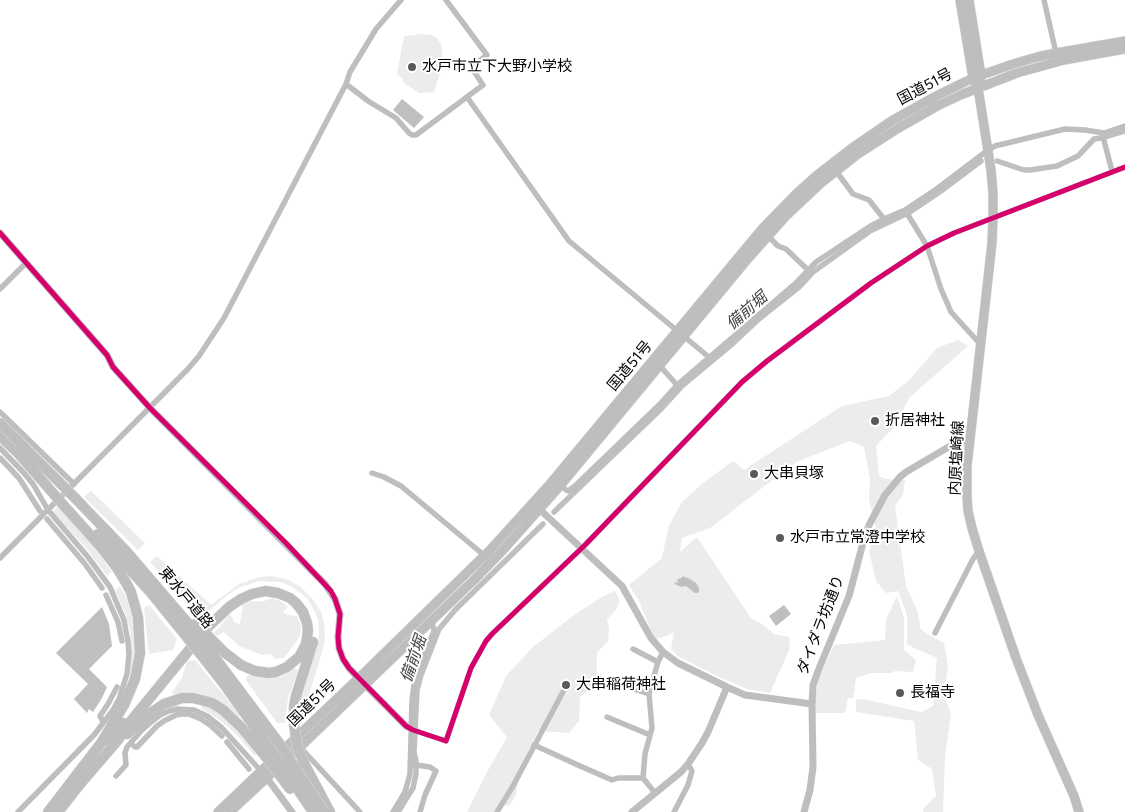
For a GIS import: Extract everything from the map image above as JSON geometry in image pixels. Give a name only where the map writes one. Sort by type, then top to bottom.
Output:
[{"type":"highway","name":"東水戸道路","points":[[0,424],[152,594],[192,629]]},
{"type":"highway","points":[[0,436],[70,504],[117,568],[131,592],[138,617],[140,653],[135,679],[124,705],[102,743],[48,812]]},
{"type":"highway","name":"東水戸道路","points":[[70,504],[129,549],[204,644],[224,684],[272,750],[313,812]]},
{"type":"highway","points":[[102,743],[114,734],[188,643],[233,596],[263,586],[280,588],[292,593],[301,601],[308,610],[313,624],[312,648],[296,696],[294,724],[297,746],[306,769],[330,812]]},
{"type":"highway","points":[[58,812],[118,740],[126,727],[208,627],[229,606],[241,598],[252,594],[264,591],[278,593],[296,603],[303,612],[308,631],[304,651],[299,657],[288,667],[276,672],[269,672],[255,671],[240,665],[224,652],[204,644],[192,629]]},
{"type":"highway","points":[[118,740],[131,731],[150,713],[164,704],[182,698],[193,698],[212,703],[272,750],[307,812]]},
{"type":"highway","name":"東水戸道路","points":[[272,750],[324,812]]},
{"type":"main road","points":[[960,0],[977,77]]},
{"type":"main road","points":[[969,0],[977,77]]},
{"type":"main road","name":"国道51号","points":[[218,812],[300,747],[361,681],[429,622],[480,574],[681,333],[762,229],[816,176],[893,120],[936,96],[977,77],[1013,64],[1056,53],[1125,41]]},
{"type":"main road","name":"国道51号","points":[[230,812],[264,774],[361,681],[485,556],[560,486],[660,366],[681,333],[768,236],[803,200],[836,171],[897,128],[939,105],[978,88],[1043,65],[1125,49]]},
{"type":"main road","name":"内原塩崎線","points":[[977,77],[993,193],[993,218],[992,243],[967,466],[967,496],[972,528],[1016,658],[1038,715],[1080,812]]},
{"type":"street","points":[[0,558],[150,408],[199,356],[224,318],[346,84],[350,72],[376,29],[401,0]]},
{"type":"street","points":[[346,84],[368,101],[396,118],[412,135],[416,135],[483,85],[472,70],[473,66],[487,55],[446,0]]},
{"type":"street","points":[[1044,0],[1056,53]]},
{"type":"street","points":[[467,97],[566,237],[710,358]]},
{"type":"street","points":[[560,486],[568,491],[575,486],[660,404],[677,385],[710,358],[816,262],[859,233],[884,219],[907,213],[988,150],[996,146],[1065,130],[1085,130],[1102,133],[1125,126]]},
{"type":"street","points":[[1102,133],[1112,171]]},
{"type":"street","points":[[0,233],[107,355],[112,366],[150,408],[286,543],[331,591],[340,614],[339,648],[349,668],[396,716],[414,730],[446,741],[471,668],[486,641],[581,548],[742,382],[871,283],[928,246],[954,233],[1125,167]]},
{"type":"street","points":[[836,171],[853,194],[870,200],[884,219]]},
{"type":"street","points":[[907,213],[928,246],[941,289],[951,312],[981,344]]},
{"type":"street","points":[[768,236],[778,246],[786,249],[808,270]]},
{"type":"street","points":[[0,289],[26,263]]},
{"type":"street","points":[[660,366],[677,385]]},
{"type":"street","points":[[0,412],[74,484]]},
{"type":"street","name":"ダイダラ坊通り","points":[[804,812],[810,790],[813,767],[812,692],[818,671],[850,596],[867,532],[877,509],[885,496],[906,472],[952,445],[970,440]]},
{"type":"street","points":[[0,448],[28,479],[48,510],[88,557],[110,587],[124,620],[128,642],[128,664],[124,686],[113,710],[94,735],[18,812]]},
{"type":"street","points":[[372,473],[401,486],[485,556]]},
{"type":"street","points":[[537,507],[622,586],[651,638],[663,652],[678,663],[727,687],[751,696],[812,704]]},
{"type":"street","points":[[935,633],[973,559],[979,551]]},
{"type":"street","points":[[394,812],[408,784],[415,764],[414,685],[434,631],[429,622]]},
{"type":"street","points":[[633,648],[658,662]]},
{"type":"street","points":[[655,793],[647,786],[643,778],[645,754],[652,728],[650,694],[658,662],[663,652]]},
{"type":"street","points":[[606,680],[650,694]]},
{"type":"street","points":[[632,812],[688,764],[708,732],[727,687]]},
{"type":"street","points":[[497,812],[513,786],[565,688]]},
{"type":"street","points":[[116,776],[126,765],[125,753],[127,747],[151,722],[169,711],[177,709],[194,710],[207,716],[222,728],[264,774],[292,812]]},
{"type":"street","points":[[607,718],[650,735]]},
{"type":"street","points":[[534,745],[612,780],[618,778],[643,778]]},
{"type":"street","points":[[300,747],[360,812]]},
{"type":"street","points":[[415,764],[436,770],[420,812]]},
{"type":"street","points":[[674,812],[688,785],[692,772],[688,764]]},
{"type":"shaded area","points":[[432,35],[441,44],[443,64],[434,92],[419,93],[404,83],[397,74],[404,36]]},
{"type":"shaded area","points":[[402,99],[424,117],[414,128],[393,110]]},
{"type":"shaded area","points":[[958,340],[968,346],[909,398],[895,426],[876,446],[879,476],[885,479],[905,480],[903,495],[895,506],[906,586],[917,610],[921,630],[944,643],[948,666],[944,695],[951,714],[945,757],[943,812],[923,812],[923,809],[936,796],[932,769],[918,760],[914,721],[856,712],[856,699],[921,712],[933,706],[937,658],[907,644],[907,615],[898,591],[886,593],[876,581],[869,551],[876,530],[869,499],[870,480],[864,447],[850,441],[796,462],[710,528],[682,538],[680,552],[697,537],[751,618],[774,634],[789,637],[790,648],[770,693],[747,689],[679,657],[671,649],[674,632],[656,639],[639,601],[629,585],[662,558],[668,529],[674,516],[682,502],[703,483],[733,461],[744,470],[842,406],[889,396],[908,381],[937,348]]},
{"type":"shaded area","points":[[91,491],[145,543],[138,550],[84,497]]},
{"type":"shaded area","points":[[58,506],[93,545],[112,572],[107,576],[87,549],[52,512]]},
{"type":"shaded area","points":[[157,556],[211,605],[239,584],[260,577],[282,578],[301,587],[321,612],[325,641],[309,694],[307,716],[298,716],[298,706],[306,677],[318,646],[319,631],[318,619],[307,598],[291,586],[280,582],[259,581],[240,587],[230,593],[201,620],[150,562]]},
{"type":"shaded area","points":[[682,576],[696,583],[699,592],[695,593],[686,586],[681,587],[675,584],[675,582],[678,583],[677,580],[682,578]]},
{"type":"shaded area","points":[[120,586],[132,616],[135,634],[131,671],[130,631],[115,590]]},
{"type":"shaded area","points":[[615,591],[620,600],[616,610],[607,619],[609,629],[608,641],[597,653],[597,688],[586,692],[580,697],[579,721],[569,733],[538,731],[521,765],[516,795],[510,805],[496,808],[495,812],[467,812],[507,737],[489,715],[506,676],[533,647],[574,615]]},
{"type":"shaded area","points":[[897,596],[904,618],[904,650],[916,660],[913,672],[871,673],[856,678],[853,698],[848,698],[845,713],[815,713],[815,695],[819,677],[834,645],[885,640],[886,620]]},
{"type":"shaded area","points":[[273,598],[288,607],[283,612],[287,615],[297,616],[301,626],[300,636],[284,658],[275,659],[272,654],[262,655],[239,646],[224,632],[217,636],[214,633],[230,614],[235,623],[240,624],[243,602],[264,601]]},
{"type":"shaded area","points":[[149,605],[177,639],[173,650],[149,654],[144,608]]},
{"type":"shaded area","points":[[784,605],[791,614],[776,626],[769,616]]},
{"type":"shaded area","points":[[102,607],[109,624],[112,646],[89,669],[107,687],[93,712],[89,709],[87,713],[74,699],[88,684],[56,653]]},
{"type":"shaded area","points":[[195,660],[241,716],[239,717],[219,701],[201,695],[173,695],[172,692],[182,678],[187,661]]},
{"type":"shaded area","points":[[295,668],[298,671],[288,698],[285,723],[277,723],[245,679],[249,675],[271,679],[283,676]]},
{"type":"shaded area","points":[[203,705],[225,718],[257,754],[254,755],[236,734],[221,721],[201,709]]},
{"type":"waterway","name":"備前堀","points":[[997,161],[1024,170],[1057,166],[1078,156],[1094,139],[1125,131]]},
{"type":"waterway","name":"備前堀","points":[[554,512],[662,408],[682,386],[760,318],[799,287],[813,272],[870,231],[910,212],[981,161]]},
{"type":"waterway","points":[[0,458],[19,478],[40,511]]},
{"type":"waterway","points":[[47,519],[85,564],[102,588]]},
{"type":"waterway","name":"備前堀","points":[[398,812],[413,788],[416,774],[414,752],[417,690],[439,629],[455,610],[543,524]]},
{"type":"waterway","points":[[106,595],[118,622],[122,641]]},
{"type":"waterway","points":[[102,720],[100,716],[117,687]]},
{"type":"waterway","points":[[134,746],[137,747],[164,721],[182,714],[189,714],[201,719],[222,736]]},
{"type":"waterway","points":[[227,742],[249,769]]},
{"type":"cycle path","points":[[0,233],[107,355],[113,367],[150,408],[286,543],[331,591],[340,614],[339,648],[349,668],[406,726],[446,741],[471,668],[486,641],[585,545],[742,382],[871,283],[927,246],[954,233],[1125,167]]},
{"type":"place","name":"水戸市立下大野小学校","points":[[412,67]]},
{"type":"place","name":"折居神社","points":[[875,421]]},
{"type":"place","name":"大串貝塚","points":[[754,474]]},
{"type":"place","name":"水戸市立常澄中学校","points":[[780,538]]},
{"type":"place","name":"大串稲荷神社","points":[[566,685]]},
{"type":"place","name":"長福寺","points":[[900,693]]}]
